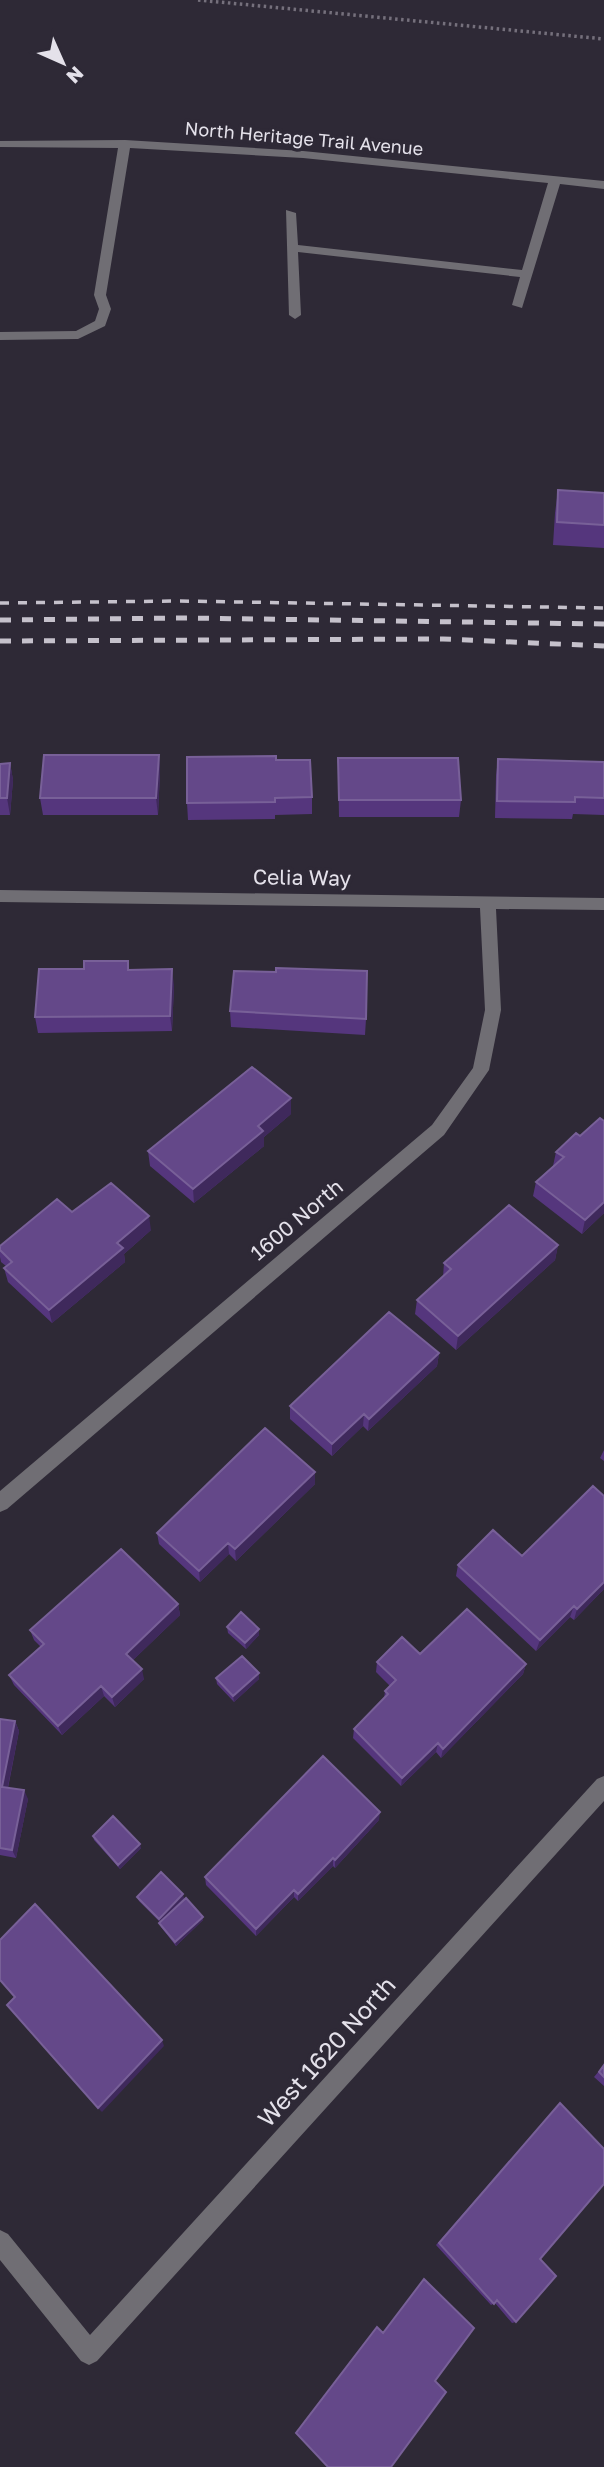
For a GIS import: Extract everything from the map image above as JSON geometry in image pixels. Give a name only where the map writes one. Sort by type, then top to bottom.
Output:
[{"type":"street","name":"North Heritage Trail Avenue","points":[[0,144],[125,144],[236,148],[604,185]]},
{"type":"street","points":[[0,335],[78,335],[101,323],[105,309],[100,295],[125,144]]},
{"type":"street","points":[[518,305],[555,180]]},
{"type":"street","points":[[290,213],[295,315]]},
{"type":"street","points":[[293,248],[526,274]]},
{"type":"street","name":"Celia Way","points":[[0,896],[604,904]]},
{"type":"street","name":"1600 North","points":[[0,1503],[438,1130],[481,1070],[493,1010],[488,902]]},
{"type":"street","name":"West 1620 North","points":[[0,2242],[89,2353],[604,1786]]},
{"type":"path","points":[[198,0],[604,39]]},
{"type":"building","points":[[558,490],[604,493],[604,525],[557,522]]},
{"type":"building","points":[[44,755],[159,755],[156,798],[40,798]]},
{"type":"building","points":[[276,756],[276,760],[310,760],[312,797],[275,798],[275,802],[187,803],[187,757]]},
{"type":"building","points":[[338,758],[458,758],[461,800],[339,800]]},
{"type":"building","points":[[498,759],[604,762],[604,798],[575,797],[575,802],[497,801]]},
{"type":"building","points":[[10,763],[7,798],[0,798],[0,764]]},
{"type":"building","points":[[84,961],[128,961],[128,970],[172,969],[170,1016],[35,1017],[39,969],[84,969]]},
{"type":"building","points":[[276,968],[367,971],[366,1019],[230,1011],[234,971],[276,972]]},
{"type":"building","points":[[252,1067],[291,1098],[258,1126],[263,1131],[193,1189],[148,1151]]},
{"type":"building","points":[[600,1118],[604,1121],[604,1202],[585,1220],[536,1182],[564,1157],[556,1152],[576,1133],[580,1136]]},
{"type":"building","points":[[111,1183],[149,1216],[117,1243],[123,1248],[49,1310],[4,1268],[12,1262],[0,1250],[0,1246],[57,1199],[72,1212]]},
{"type":"building","points":[[509,1205],[558,1245],[458,1336],[417,1300],[451,1269],[444,1263]]},
{"type":"building","points":[[389,1312],[439,1353],[369,1419],[364,1414],[332,1444],[290,1406]]},
{"type":"building","points":[[265,1428],[315,1472],[235,1549],[228,1543],[199,1571],[157,1533]]},
{"type":"building","points":[[593,1486],[604,1496],[604,1582],[577,1609],[574,1606],[540,1640],[458,1565],[493,1530],[522,1556]]},
{"type":"building","points":[[121,1549],[178,1604],[126,1654],[142,1669],[112,1697],[101,1686],[58,1726],[9,1675],[44,1644],[30,1630]]},
{"type":"building","points":[[467,1609],[526,1664],[443,1749],[438,1743],[402,1778],[354,1729],[388,1694],[385,1691],[396,1680],[377,1662],[402,1637],[420,1654]]},
{"type":"building","points":[[241,1612],[259,1629],[245,1643],[227,1627]]},
{"type":"building","points":[[242,1656],[259,1673],[233,1696],[216,1678]]},
{"type":"building","points":[[0,1719],[15,1721],[2,1787],[24,1790],[12,1850],[0,1848]]},
{"type":"building","points":[[323,1756],[380,1812],[335,1860],[333,1858],[298,1894],[294,1890],[256,1929],[205,1877]]},
{"type":"building","points":[[113,1816],[140,1844],[118,1865],[93,1836]]},
{"type":"building","points":[[161,1872],[183,1894],[159,1919],[137,1897]]},
{"type":"building","points":[[186,1898],[203,1917],[175,1942],[159,1923]]},
{"type":"building","points":[[35,1904],[162,2040],[98,2108],[7,2005],[15,1997],[0,1980],[0,1940]]},
{"type":"building","points":[[560,2103],[604,2149],[604,2184],[540,2259],[556,2276],[516,2322],[497,2300],[494,2304],[439,2243]]},
{"type":"building","points":[[424,2279],[474,2328],[435,2381],[446,2392],[391,2467],[328,2467],[296,2433],[377,2327],[383,2333]]},
{"type":"railway","points":[[0,603],[179,601],[604,608]]},
{"type":"railway","points":[[0,620],[187,618],[604,624]]},
{"type":"railway","points":[[0,641],[443,639],[604,646]]}]
